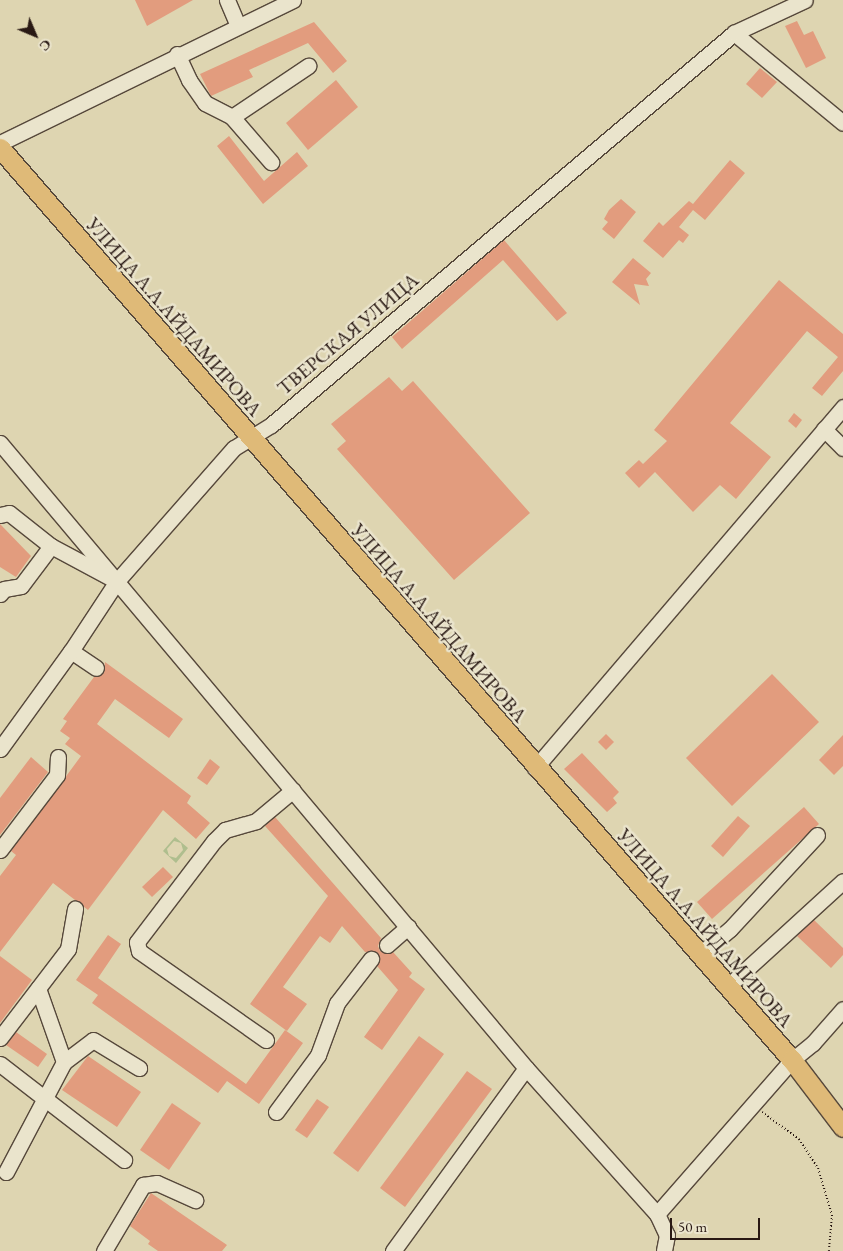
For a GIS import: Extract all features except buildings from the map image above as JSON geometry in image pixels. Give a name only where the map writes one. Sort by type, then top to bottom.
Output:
[{"type":"main road","name":"УЛИЦА А.А.АЙДАМИРОВА","points":[[0,148],[249,439],[792,1060],[843,1127]]},
{"type":"street","points":[[227,0],[238,26]]},
{"type":"street","points":[[0,143],[177,54],[293,0]]},
{"type":"street","name":"ТВЕРСКАЯ УЛИЦА","points":[[0,749],[72,651],[117,581],[234,448],[279,419],[637,112],[734,33],[806,0]]},
{"type":"street","points":[[734,33],[843,124]]},
{"type":"street","points":[[177,54],[189,80],[205,103],[232,116],[271,162]]},
{"type":"street","points":[[232,116],[308,66]]},
{"type":"street","points":[[536,768],[843,406]]},
{"type":"street","points":[[824,429],[843,448]]},
{"type":"street","points":[[0,443],[526,1068],[657,1214],[667,1235],[664,1251]]},
{"type":"street","points":[[0,515],[9,513],[50,546],[117,581]]},
{"type":"street","points":[[0,594],[4,589],[21,586],[50,546]]},
{"type":"street","points":[[72,651],[96,668]]},
{"type":"street","points":[[0,850],[56,775],[58,758]]},
{"type":"street","points":[[266,1040],[139,951],[136,942],[214,841],[225,830],[256,822],[293,790]]},
{"type":"street","points":[[699,955],[730,929],[817,836]]},
{"type":"street","points":[[727,987],[843,881]]},
{"type":"street","points":[[0,1038],[68,949],[75,909]]},
{"type":"street","points":[[387,945],[408,927]]},
{"type":"street","points":[[276,1112],[318,1055],[336,1003],[371,959]]},
{"type":"street","points":[[38,988],[64,1062]]},
{"type":"street","points":[[657,1214],[792,1060],[813,1043],[843,1009]]},
{"type":"street","points":[[6,1172],[43,1098],[64,1062],[93,1040],[139,1068]]},
{"type":"street","points":[[0,1064],[124,1160]]},
{"type":"street","points":[[393,1251],[526,1068]]},
{"type":"street","points":[[104,1251],[143,1185],[157,1184],[195,1200]]},
{"type":"path","points":[[752,1105],[799,1139],[818,1168],[832,1215],[829,1251]]},
{"type":"green space","points":[[175,837],[188,848],[176,863],[163,851]],"holes":[[[174,841],[181,843],[183,850],[176,858],[169,856],[167,849]]]}]
